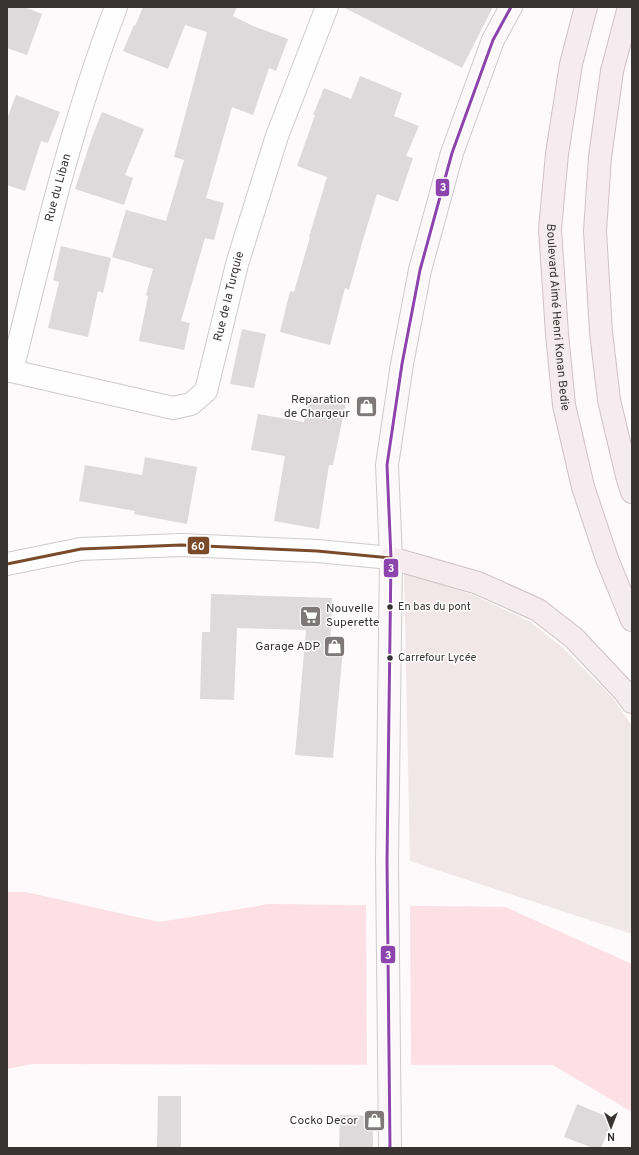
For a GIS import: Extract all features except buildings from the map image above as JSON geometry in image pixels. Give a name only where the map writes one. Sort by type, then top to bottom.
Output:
[{"type":"highway","name":"Boulevard Aimé Henri Konan Bedie","points":[[586,7],[571,64],[557,154],[550,229],[557,334],[564,405],[583,487],[607,559],[632,620]]},
{"type":"highway","points":[[629,7],[612,71],[600,157],[595,232],[601,332],[609,400],[632,492]]},
{"type":"highway","points":[[391,558],[478,583],[538,610],[574,638],[624,691],[632,702]]},
{"type":"street","name":"Rue du Liban","points":[[10,371],[51,213],[95,63],[116,7]]},
{"type":"street","name":"Rue de la Turquie","points":[[10,371],[173,408],[190,404],[206,391],[237,264],[277,136],[328,7]]},
{"type":"street","points":[[619,7],[632,12]]},
{"type":"street","points":[[390,1148],[387,862],[391,558],[387,465],[402,364],[420,270],[452,153],[493,40],[514,8]]},
{"type":"street","points":[[7,564],[81,549],[181,545],[317,551],[391,558]]},
{"type":"shaded area","points":[[404,572],[473,595],[529,621],[563,648],[613,698],[632,726],[632,934],[410,861]]},
{"type":"shaded area","points":[[7,892],[26,892],[159,922],[269,904],[505,907],[632,964],[632,1112],[553,1065],[32,1064],[7,1069]]},
{"type":"pier","points":[[366,903],[410,903],[411,1067],[367,1067]]},
{"type":"transit line","name":"3","points":[[390,1148],[387,861],[391,558],[387,465],[402,364],[420,270],[452,153],[493,40],[511,7]]},
{"type":"transit line","name":"60","points":[[7,564],[81,549],[181,545],[317,551],[391,558]]},
{"type":"place","name":"Reparation de Chargeur","points":[[366,407]]},
{"type":"place","name":"En bas du pont","points":[[390,607]]},
{"type":"place","name":"Nouvelle Superette","points":[[310,616]]},
{"type":"place","name":"Garage ADP","points":[[335,647]]},
{"type":"place","name":"Carrefour Lycée","points":[[390,658]]},
{"type":"place","name":"Cocko Decor","points":[[374,1121]]}]
